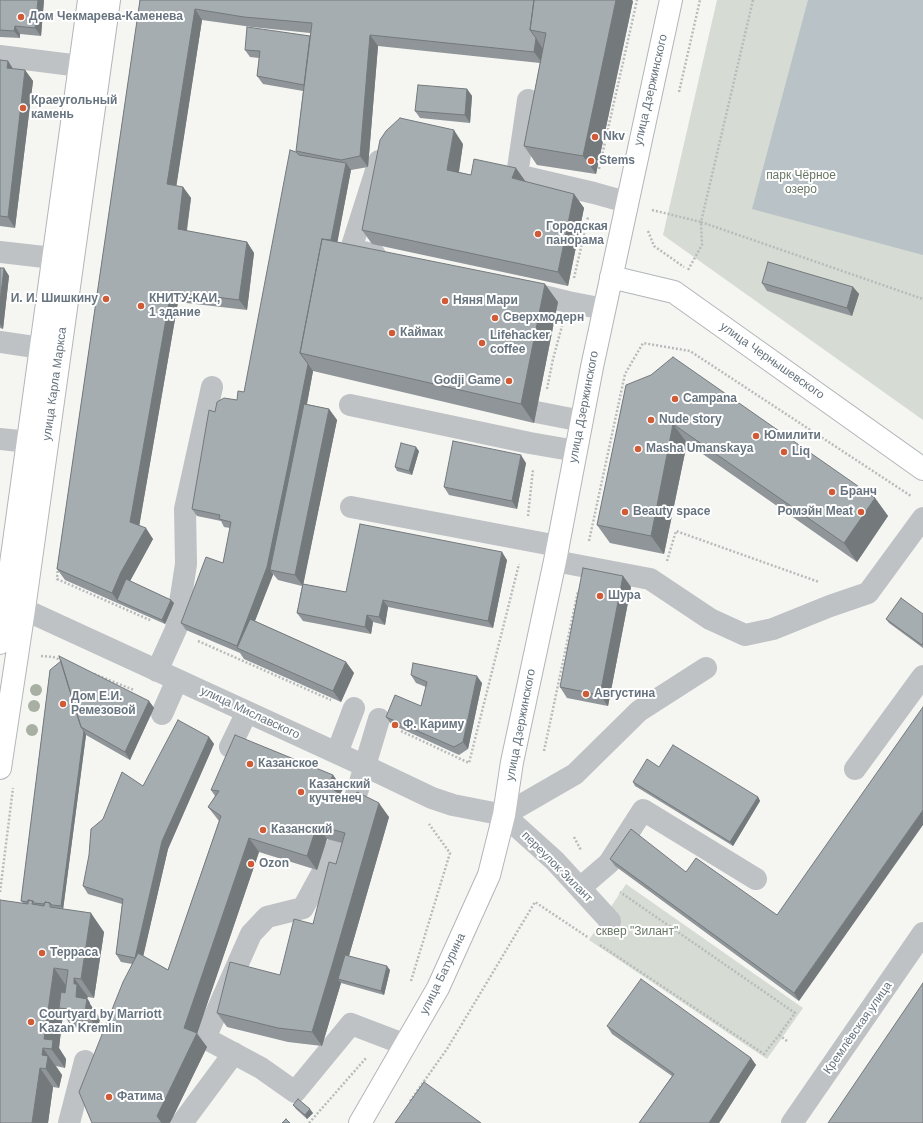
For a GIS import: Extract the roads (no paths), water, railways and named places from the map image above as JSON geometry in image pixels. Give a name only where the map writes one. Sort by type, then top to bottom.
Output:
[{"type":"main road","name":"улица Карла Маркса","points":[[0,768],[10,603],[41,348],[89,0]]},
{"type":"main road","name":"улица Карла Маркса","points":[[0,643],[10,603],[109,0]]},
{"type":"main road","name":"улица Дзержинского","points":[[504,815],[512,762],[556,554],[604,309],[671,0]]},
{"type":"main road","name":"улица Чернышевского","points":[[611,277],[674,292],[923,469]]},
{"type":"main road","name":"улица Батурина","points":[[360,1123],[438,988],[489,875],[504,815]]},
{"type":"street","points":[[0,56],[80,66]]},
{"type":"street","points":[[528,100],[516,175],[626,202]]},
{"type":"street","points":[[385,144],[352,249],[398,261]]},
{"type":"street","points":[[0,252],[53,258]]},
{"type":"street","points":[[506,287],[604,309]]},
{"type":"street","points":[[0,342],[41,348]]},
{"type":"street","points":[[162,714],[167,675],[186,564],[185,509],[212,387]]},
{"type":"street","points":[[350,405],[576,451]]},
{"type":"street","points":[[539,413],[582,421]]},
{"type":"street","points":[[0,439],[29,442]]},
{"type":"street","points":[[351,507],[525,540],[556,554],[650,579],[710,619],[745,635],[773,630],[830,606],[868,593],[919,508]]},
{"type":"street","name":"улица Миславского","points":[[10,603],[432,798],[454,805],[504,815]]},
{"type":"street","points":[[504,815],[575,774],[639,711],[706,668]]},
{"type":"street","points":[[855,769],[923,676]]},
{"type":"street","points":[[336,753],[354,709]]},
{"type":"street","points":[[230,746],[247,712]]},
{"type":"street","points":[[351,808],[379,720]]},
{"type":"street","points":[[588,882],[609,863],[643,810],[756,879]]},
{"type":"street","name":"переулок Зилант","points":[[504,815],[555,861],[588,882],[610,921]]},
{"type":"street","points":[[338,842],[303,908],[267,917],[251,934],[205,1038],[261,1068],[295,1092],[351,1024],[406,1045]]},
{"type":"street","name":"Кремлёвская улица","points":[[792,1123],[923,933]]},
{"type":"street","points":[[182,1123],[234,1053]]},
{"type":"street","points":[[69,1123],[85,1061]]},
{"type":"place","name":"Дом Чекмарева-Каменева","points":[[21,17]]},
{"type":"place","name":"Краеугольный камень","points":[[23,108]]},
{"type":"place","name":"Nkv","points":[[595,137]]},
{"type":"place","name":"Stems","points":[[591,161]]},
{"type":"place","name":"Городская панорама","points":[[538,234]]},
{"type":"place","name":"И. И. Шишкину","points":[[106,299]]},
{"type":"place","name":"Няня Мари","points":[[445,301]]},
{"type":"place","name":"КНИТУ-КАИ, 1 здание","points":[[141,306]]},
{"type":"place","name":"Сверхмодерн","points":[[495,318]]},
{"type":"place","name":"Каймак","points":[[392,333]]},
{"type":"place","name":"Lifehacker coffee","points":[[482,343]]},
{"type":"place","name":"Godji Game","points":[[509,381]]},
{"type":"place","name":"Campana","points":[[675,399]]},
{"type":"place","name":"Nude story","points":[[651,420]]},
{"type":"place","name":"Юмилити","points":[[756,436]]},
{"type":"place","name":"Masha Umanskaya","points":[[638,449]]},
{"type":"place","name":"Liq","points":[[784,452]]},
{"type":"place","name":"Бранч","points":[[832,492]]},
{"type":"place","name":"Beauty space","points":[[625,512]]},
{"type":"place","name":"Ромэйн Meat","points":[[861,512]]},
{"type":"place","name":"Шура","points":[[600,596]]},
{"type":"place","name":"Августина","points":[[586,694]]},
{"type":"place","name":"Дом Е.И. Ремезовой","points":[[63,704]]},
{"type":"place","name":"Ф. Кариму","points":[[395,725]]},
{"type":"place","name":"Казанское","points":[[250,764]]},
{"type":"place","name":"Казанский кучтенеч","points":[[301,792]]},
{"type":"place","name":"Казанский","points":[[263,830]]},
{"type":"place","name":"Ozon","points":[[251,864]]},
{"type":"place","name":"Терраса","points":[[42,953]]},
{"type":"place","name":"Courtyard by Marriott Kazan Kremlin","points":[[31,1022]]},
{"type":"place","name":"Фатима","points":[[109,1097]]},
{"type":"park label","name":"парк Чёрное озеро","points":[[801,183]]},
{"type":"park label","name":"сквер \"Зилант\"","points":[[637,932]]}]
